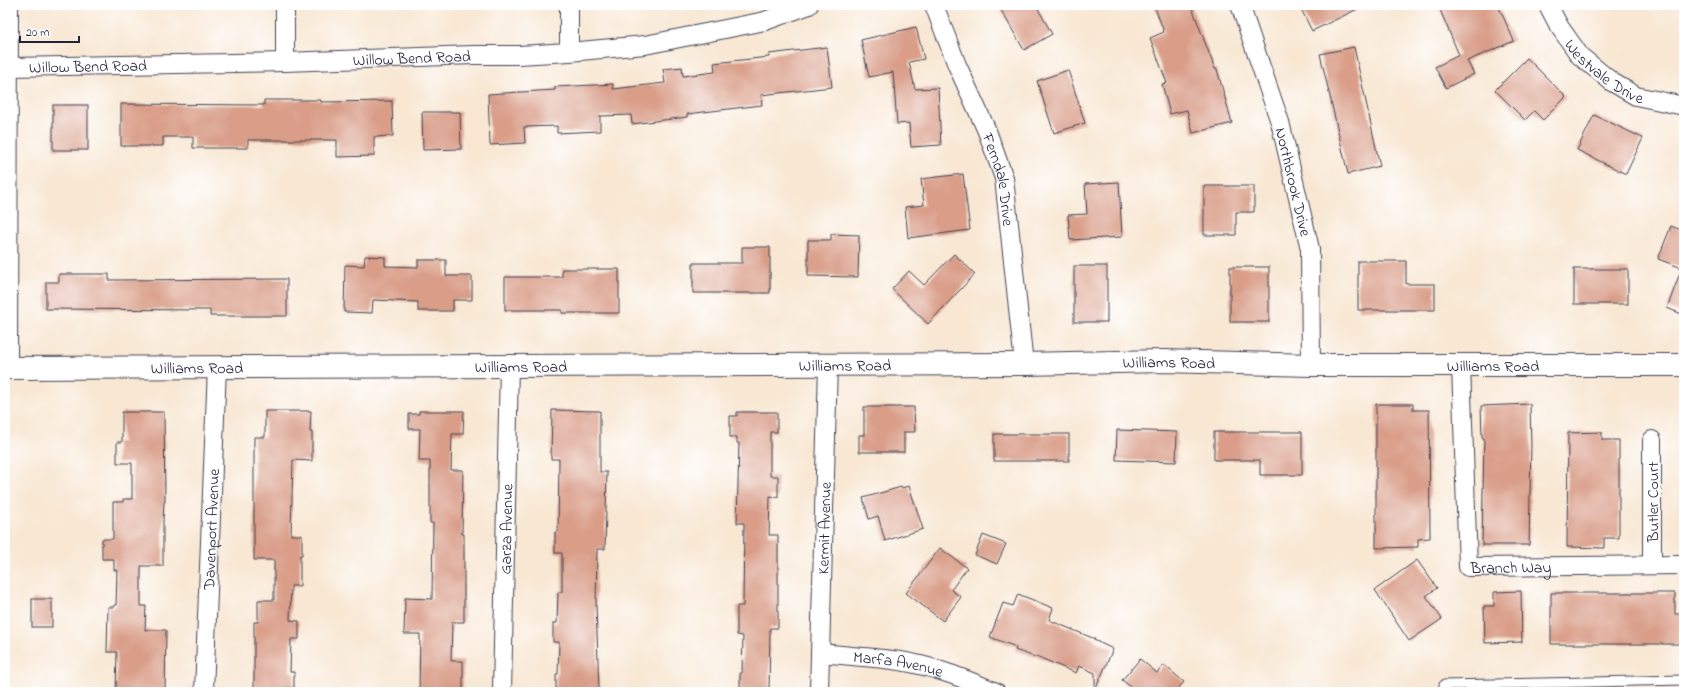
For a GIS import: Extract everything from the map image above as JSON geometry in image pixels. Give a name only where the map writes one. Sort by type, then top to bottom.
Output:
[{"type":"street","points":[[7,368],[9,5]]},
{"type":"street","points":[[285,62],[286,5]]},
{"type":"street","points":[[569,5],[569,52]]},
{"type":"street","name":"Willow Bend Road","points":[[9,67],[285,62],[473,55],[519,55],[569,52],[645,45],[765,22],[809,5]]},
{"type":"street","name":"Ferndale Drive","points":[[934,5],[957,65],[987,132],[1004,178],[1024,364]]},
{"type":"street","name":"Northbrook Drive","points":[[1240,5],[1280,122],[1310,249],[1311,365]]},
{"type":"street","name":"Westvale Drive","points":[[1548,5],[1559,26],[1580,56],[1612,82],[1636,96],[1684,106]]},
{"type":"street","name":"Williams Road","points":[[7,368],[1024,364],[1164,362],[1311,365],[1684,365]]},
{"type":"street","name":"Kermit Avenue","points":[[819,692],[828,365]]},
{"type":"street","name":"Branch Way","points":[[1461,365],[1468,567],[1684,565]]},
{"type":"street","name":"Garza Avenue","points":[[502,692],[509,366]]},
{"type":"street","name":"Davenport Avenue","points":[[204,692],[217,367]]},
{"type":"street","name":"Butler Court","points":[[1652,440],[1652,565]]},
{"type":"street","name":"Marfa Avenue","points":[[820,653],[900,661],[934,668],[996,692]]},
{"type":"lane","points":[[1444,692],[1444,685],[1684,680]]},
{"type":"building","points":[[998,5],[1036,5],[1052,34],[1024,50]]},
{"type":"building","points":[[1154,5],[1191,5],[1215,69],[1217,69],[1232,123],[1193,133],[1187,110],[1170,114],[1162,84],[1167,83],[1150,38],[1164,32]]},
{"type":"building","points":[[1299,5],[1366,5],[1312,31]]},
{"type":"building","points":[[1438,5],[1498,5],[1514,41],[1467,61],[1474,74],[1446,88],[1435,67],[1459,55]]},
{"type":"building","points":[[916,27],[924,59],[909,62],[915,89],[938,88],[941,145],[911,147],[909,123],[897,124],[893,72],[869,77],[861,40]]},
{"type":"building","points":[[827,47],[832,87],[761,95],[762,105],[687,114],[687,117],[632,124],[631,115],[600,116],[600,131],[557,133],[557,126],[524,127],[525,143],[490,145],[488,94],[555,90],[555,87],[613,84],[613,89],[665,83],[663,69],[682,67],[683,76],[715,72],[714,63],[769,57],[769,54]]},
{"type":"building","points":[[1354,47],[1380,166],[1348,174],[1320,54]]},
{"type":"building","points":[[1527,58],[1566,97],[1543,120],[1534,111],[1525,120],[1495,90]]},
{"type":"building","points":[[1068,70],[1085,123],[1054,133],[1037,81]]},
{"type":"building","points":[[264,100],[321,100],[321,102],[392,101],[393,136],[374,137],[374,156],[337,157],[337,140],[248,140],[248,148],[193,148],[193,137],[163,137],[163,146],[121,146],[121,104],[264,105]]},
{"type":"building","points":[[53,105],[88,105],[88,150],[53,150]]},
{"type":"building","points":[[422,112],[460,112],[461,149],[423,150]]},
{"type":"building","points":[[1594,115],[1643,138],[1626,174],[1577,150]]},
{"type":"building","points":[[963,174],[970,230],[908,238],[905,207],[924,205],[921,179]]},
{"type":"building","points":[[1119,182],[1122,237],[1070,240],[1068,215],[1087,214],[1085,184]]},
{"type":"building","points":[[1204,186],[1254,186],[1254,212],[1236,212],[1236,235],[1204,235]]},
{"type":"building","points":[[1671,226],[1684,231],[1684,315],[1667,308],[1682,268],[1658,259]]},
{"type":"building","points":[[831,234],[859,235],[858,277],[808,276],[808,240],[831,240]]},
{"type":"building","points":[[742,247],[770,247],[770,293],[693,293],[693,263],[742,263]]},
{"type":"building","points":[[954,254],[975,274],[928,324],[892,289],[909,271],[924,285]]},
{"type":"building","points":[[365,256],[385,257],[385,266],[418,267],[418,260],[446,260],[446,276],[472,276],[472,300],[453,300],[453,311],[418,311],[418,302],[373,300],[372,313],[344,312],[345,265],[364,266]]},
{"type":"building","points":[[1358,261],[1406,261],[1406,284],[1435,284],[1435,310],[1358,310]]},
{"type":"building","points":[[1074,266],[1107,266],[1107,322],[1074,322]]},
{"type":"building","points":[[1230,267],[1269,267],[1269,322],[1230,322]]},
{"type":"building","points":[[562,269],[619,269],[619,313],[562,313],[562,310],[505,310],[505,277],[562,277]]},
{"type":"building","points":[[1574,269],[1628,269],[1628,304],[1574,304]]},
{"type":"building","points":[[59,274],[109,274],[109,280],[287,279],[287,316],[210,316],[210,310],[46,309],[46,282],[59,282]]},
{"type":"building","points":[[1376,404],[1413,404],[1413,410],[1429,410],[1430,538],[1418,539],[1418,547],[1376,548]]},
{"type":"building","points":[[1530,404],[1531,446],[1529,545],[1482,545],[1484,438],[1482,438],[1481,406]]},
{"type":"building","points":[[864,407],[914,407],[915,432],[904,432],[904,452],[859,452],[859,435],[864,435]]},
{"type":"building","points":[[552,410],[600,411],[600,472],[607,472],[605,549],[597,549],[596,604],[599,690],[591,690],[591,692],[556,692],[559,642],[553,642],[553,623],[557,623],[558,592],[562,592],[562,553],[555,553],[555,532],[558,532],[559,459],[551,459]]},
{"type":"building","points":[[265,411],[311,411],[310,432],[312,432],[312,461],[293,460],[291,535],[302,535],[302,555],[300,555],[300,586],[291,586],[290,620],[299,621],[299,639],[291,639],[290,672],[294,672],[294,688],[285,688],[285,692],[254,692],[254,622],[258,622],[258,600],[274,600],[274,560],[254,560],[254,437],[265,437]]},
{"type":"building","points":[[419,411],[464,411],[463,434],[452,434],[451,470],[463,470],[462,534],[464,534],[464,622],[452,622],[451,661],[463,661],[463,692],[419,692],[420,634],[404,634],[405,598],[432,599],[433,523],[430,523],[430,461],[419,461],[420,429],[409,429],[409,414],[419,414]]},
{"type":"building","points":[[122,412],[164,412],[165,502],[163,521],[163,566],[141,566],[141,606],[146,606],[145,630],[166,630],[165,692],[116,692],[117,652],[107,652],[108,607],[114,607],[114,605],[116,605],[117,570],[114,570],[114,559],[102,559],[102,539],[113,539],[113,502],[123,502],[123,499],[132,499],[132,463],[117,463],[117,442],[122,442]]},
{"type":"building","points":[[737,412],[777,412],[777,432],[770,432],[770,476],[778,476],[778,497],[770,496],[769,535],[778,535],[778,628],[770,628],[769,692],[740,692],[743,636],[737,635],[737,606],[743,606],[744,523],[737,523],[739,443],[737,443],[737,437],[730,437],[730,416],[737,416]]},
{"type":"building","points":[[1117,430],[1177,432],[1176,462],[1116,460]]},
{"type":"building","points":[[1214,432],[1302,432],[1302,475],[1260,475],[1260,460],[1214,460]]},
{"type":"building","points":[[1602,432],[1602,440],[1619,440],[1619,538],[1604,538],[1604,548],[1567,547],[1568,433]]},
{"type":"building","points":[[994,434],[1069,434],[1069,461],[994,461]]},
{"type":"building","points":[[909,486],[923,529],[885,541],[878,516],[869,519],[863,498]]},
{"type":"building","points":[[983,535],[1006,544],[997,564],[975,555]]},
{"type":"building","points":[[940,548],[967,568],[951,590],[961,597],[943,621],[906,593]]},
{"type":"building","points":[[1417,560],[1437,588],[1426,596],[1442,619],[1409,641],[1375,590]]},
{"type":"building","points":[[1521,591],[1522,642],[1485,643],[1484,606],[1494,606],[1494,592]]},
{"type":"building","points":[[1551,593],[1675,593],[1675,614],[1684,614],[1684,644],[1551,644]]},
{"type":"building","points":[[1018,594],[1053,608],[1049,620],[1095,639],[1094,640],[1113,649],[1095,690],[1095,673],[1079,666],[1076,673],[1036,656],[1035,657],[1015,650],[1016,647],[990,637],[1003,603],[1013,606]]},
{"type":"building","points":[[32,599],[52,599],[52,627],[32,627]]},
{"type":"building","points":[[1140,659],[1157,673],[1164,665],[1184,682],[1175,692],[1137,692],[1122,680]]}]
